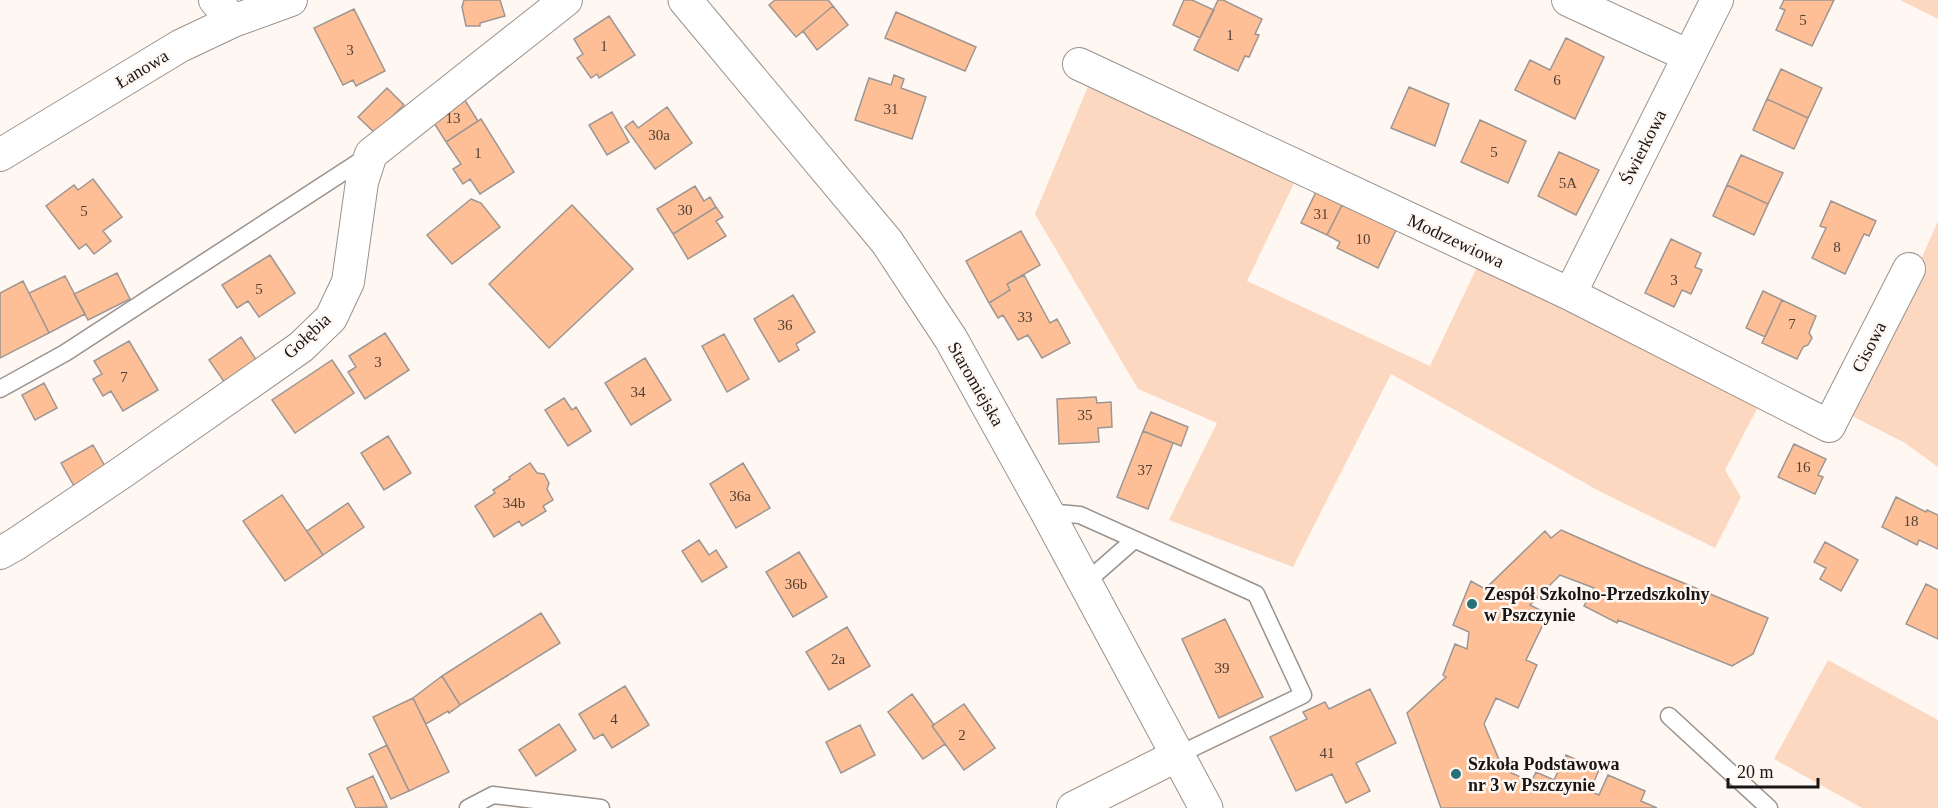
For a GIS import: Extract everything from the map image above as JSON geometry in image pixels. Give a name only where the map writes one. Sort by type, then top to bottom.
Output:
[{"type":"street","name":"Łanowa","points":[[0,155],[180,46],[224,10],[291,0]]},
{"type":"street","points":[[371,154],[566,0]]},
{"type":"street","name":"Staromiejska","points":[[685,0],[887,242],[951,339],[1206,808]]},
{"type":"street","points":[[1568,0],[1689,56]]},
{"type":"street","name":"Świerkowa","points":[[1570,294],[1717,0]]},
{"type":"street","name":"Modrzewiowa","points":[[1079,64],[1570,294],[1828,426]]},
{"type":"street","name":"Gołębia","points":[[0,553],[124,471],[301,347],[331,318],[348,282],[362,182],[371,154]]},
{"type":"street","name":"Cisowa","points":[[1828,426],[1909,269]]},
{"type":"street","points":[[1074,808],[1178,755]]},
{"type":"lane","points":[[0,389],[65,353],[371,154]]},
{"type":"lane","points":[[1047,512],[1080,515],[1256,594],[1303,694],[1178,755]]},
{"type":"lane","points":[[1085,583],[1134,540]]},
{"type":"lane","points":[[1669,716],[1769,808]]},
{"type":"lane","points":[[468,808],[493,795],[601,808]]},
{"type":"shaded area","points":[[1900,0],[1938,0],[1938,19]]},
{"type":"shaded area","points":[[1089,84],[1298,175],[1247,281],[1430,366],[1479,263],[1758,407],[1725,470],[1741,497],[1715,548],[1599,491],[1391,374],[1293,567],[1169,520],[1217,423],[1138,389],[1035,214]]},
{"type":"shaded area","points":[[1938,221],[1938,467],[1905,443],[1852,416]]},
{"type":"shaded area","points":[[1828,660],[1938,720],[1938,808],[1862,808],[1774,759]]},
{"type":"building","points":[[464,0],[500,0],[505,16],[480,23],[480,26],[466,26],[462,7]]},
{"type":"building","points":[[775,0],[828,0],[833,6],[796,37],[769,5]]},
{"type":"building","points":[[1184,0],[1192,0],[1214,10],[1200,38],[1173,25]]},
{"type":"building","points":[[1218,0],[1223,0],[1262,19],[1255,34],[1259,35],[1249,57],[1245,56],[1238,71],[1194,50]]},
{"type":"building","points":[[1784,0],[1834,0],[1812,46],[1776,30],[1785,10],[1780,8]]},
{"type":"building","points":[[833,6],[848,25],[817,50],[803,31]]},
{"type":"building","points":[[354,9],[385,71],[356,86],[353,80],[343,85],[314,28]]},
{"type":"building","points":[[896,12],[976,47],[965,71],[885,38]]},
{"type":"building","points":[[609,16],[635,55],[599,78],[597,74],[591,78],[577,58],[583,54],[574,39]]},
{"type":"building","points":[[1566,38],[1604,57],[1575,119],[1515,90],[1530,60],[1550,70]]},
{"type":"building","points":[[1781,69],[1822,88],[1808,118],[1767,99]]},
{"type":"building","points":[[894,75],[904,79],[901,88],[926,97],[912,139],[855,120],[869,78],[891,85]]},
{"type":"building","points":[[1409,87],[1449,104],[1435,146],[1391,128]]},
{"type":"building","points":[[387,88],[404,105],[375,133],[358,117]]},
{"type":"building","points":[[461,94],[478,121],[446,142],[429,115]]},
{"type":"building","points":[[1767,99],[1808,118],[1794,149],[1753,130]]},
{"type":"building","points":[[667,107],[692,143],[655,169],[625,127],[633,121],[638,128]]},
{"type":"building","points":[[612,112],[629,142],[607,155],[589,125]]},
{"type":"building","points":[[481,119],[514,172],[480,194],[470,179],[463,184],[453,169],[461,164],[446,142]]},
{"type":"building","points":[[1480,120],[1526,141],[1508,183],[1461,162]]},
{"type":"building","points":[[1559,152],[1599,170],[1576,215],[1538,196]]},
{"type":"building","points":[[1741,155],[1783,173],[1768,204],[1727,185]]},
{"type":"building","points":[[93,179],[122,217],[103,231],[111,241],[94,254],[86,244],[79,249],[46,206],[74,185],[78,190]]},
{"type":"building","points":[[1727,185],[1768,204],[1754,235],[1713,216]]},
{"type":"building","points":[[695,186],[704,201],[710,197],[716,207],[673,234],[657,209]]},
{"type":"building","points":[[1316,192],[1342,205],[1327,235],[1301,223]]},
{"type":"building","points":[[471,199],[481,203],[500,227],[452,264],[427,235]]},
{"type":"building","points":[[1831,201],[1876,221],[1869,236],[1864,234],[1845,274],[1812,258],[1826,228],[1820,226]]},
{"type":"building","points":[[572,205],[633,269],[549,348],[489,284]]},
{"type":"building","points":[[1342,205],[1396,230],[1378,268],[1337,248],[1340,242],[1327,235]]},
{"type":"building","points":[[716,207],[723,217],[716,221],[726,236],[688,259],[673,234]]},
{"type":"building","points":[[1021,231],[1040,265],[1007,284],[1010,290],[989,303],[966,261]]},
{"type":"building","points":[[1671,239],[1701,253],[1695,267],[1702,270],[1691,294],[1682,290],[1674,307],[1645,293]]},
{"type":"building","points":[[270,255],[295,293],[259,317],[248,301],[237,308],[222,285]]},
{"type":"building","points":[[117,273],[130,299],[88,320],[74,294]]},
{"type":"building","points":[[1024,275],[1050,323],[1057,319],[1070,343],[1042,358],[1028,335],[1018,340],[1003,315],[998,318],[989,303],[1010,290],[1007,284]]},
{"type":"building","points":[[65,276],[85,314],[49,333],[29,293]]},
{"type":"building","points":[[23,281],[49,333],[0,358],[0,293]]},
{"type":"building","points":[[1763,291],[1782,300],[1765,337],[1746,328]]},
{"type":"building","points":[[793,295],[815,332],[796,344],[799,350],[779,362],[754,319]]},
{"type":"building","points":[[1782,300],[1816,316],[1809,333],[1812,338],[1808,345],[1803,347],[1797,359],[1762,343]]},
{"type":"building","points":[[385,333],[409,370],[365,399],[348,372],[356,367],[349,356]]},
{"type":"building","points":[[724,334],[749,379],[727,392],[702,346]]},
{"type":"building","points":[[241,337],[257,361],[225,383],[209,360]]},
{"type":"building","points":[[129,341],[158,390],[123,411],[111,391],[103,396],[93,379],[102,374],[94,361]]},
{"type":"building","points":[[645,358],[671,400],[631,425],[605,383]]},
{"type":"building","points":[[332,360],[354,393],[295,433],[272,400]]},
{"type":"building","points":[[44,383],[57,408],[35,420],[22,395]]},
{"type":"building","points":[[1096,397],[1097,403],[1111,402],[1112,427],[1098,428],[1099,442],[1059,444],[1057,399]]},
{"type":"building","points":[[564,398],[572,410],[576,407],[591,431],[568,446],[545,410]]},
{"type":"building","points":[[1151,412],[1188,427],[1181,446],[1143,431]]},
{"type":"building","points":[[1143,431],[1173,443],[1148,509],[1117,497]]},
{"type":"building","points":[[388,436],[411,473],[384,490],[361,453]]},
{"type":"building","points":[[1794,444],[1826,459],[1818,475],[1823,477],[1815,494],[1778,477]]},
{"type":"building","points":[[93,445],[106,468],[74,486],[61,463]]},
{"type":"building","points":[[530,463],[537,473],[544,474],[549,483],[547,489],[553,500],[543,506],[546,511],[522,526],[519,521],[494,537],[475,506],[495,493],[493,490]]},
{"type":"building","points":[[743,463],[770,508],[736,528],[710,484]]},
{"type":"building","points":[[282,495],[323,555],[285,581],[243,521]]},
{"type":"building","points":[[1896,497],[1926,512],[1927,510],[1938,515],[1938,549],[1919,540],[1917,545],[1882,527]]},
{"type":"building","points":[[348,503],[364,527],[323,555],[307,531]]},
{"type":"building","points":[[1561,530],[1768,618],[1753,654],[1732,666],[1618,620],[1617,623],[1584,606],[1594,588],[1560,575],[1530,605],[1548,614],[1526,660],[1537,665],[1518,708],[1496,698],[1484,724],[1503,769],[1531,782],[1536,772],[1554,780],[1566,755],[1599,770],[1590,791],[1599,795],[1608,775],[1645,791],[1641,801],[1657,808],[1441,808],[1407,713],[1446,677],[1443,675],[1455,644],[1467,649],[1469,632],[1453,625],[1471,581],[1485,589],[1545,531],[1551,538]]},
{"type":"building","points":[[699,540],[709,555],[716,550],[727,567],[702,582],[682,551]]},
{"type":"building","points":[[1825,542],[1858,560],[1841,591],[1820,579],[1826,568],[1814,562]]},
{"type":"building","points":[[799,552],[827,597],[793,617],[766,572]]},
{"type":"building","points":[[1926,584],[1938,590],[1938,639],[1906,624]]},
{"type":"building","points":[[541,613],[560,643],[460,705],[442,676]]},
{"type":"building","points":[[1225,619],[1263,697],[1219,718],[1182,639]]},
{"type":"building","points":[[847,627],[870,666],[829,690],[806,652]]},
{"type":"building","points":[[442,676],[460,705],[426,724],[413,698]]},
{"type":"building","points":[[625,686],[649,725],[612,748],[603,734],[594,739],[579,714]]},
{"type":"building","points":[[1370,689],[1396,743],[1356,763],[1370,791],[1346,803],[1332,774],[1296,791],[1270,737],[1307,719],[1303,712],[1325,702],[1329,709]]},
{"type":"building","points":[[912,694],[945,744],[923,759],[888,712]]},
{"type":"building","points":[[413,698],[449,772],[409,791],[373,717]]},
{"type":"building","points":[[964,704],[995,748],[964,770],[932,726]]},
{"type":"building","points":[[559,724],[576,750],[536,776],[519,750]]},
{"type":"building","points":[[860,725],[875,755],[841,773],[826,742]]},
{"type":"building","points":[[387,745],[409,791],[391,799],[369,754]]},
{"type":"building","points":[[373,776],[387,807],[356,808],[347,788]]},
{"type":"place","name":"Zespół Szkolno-Przedszkolny w Pszczynie","points":[[1472,604]]},
{"type":"place","name":"Szkoła Podstawowa nr 3 w Pszczynie","points":[[1456,774]]}]
